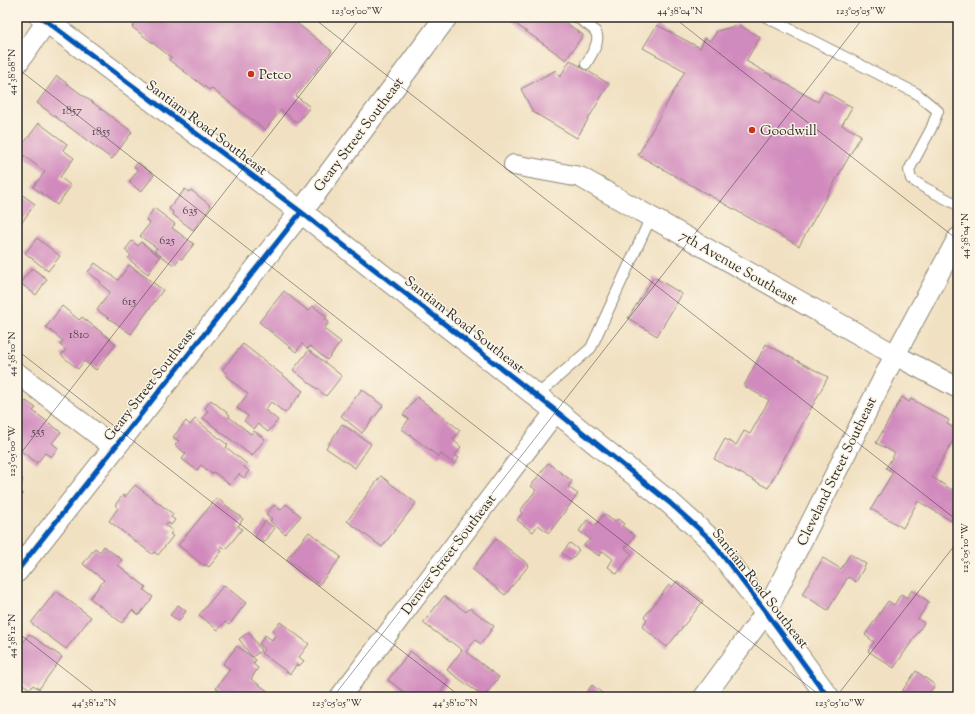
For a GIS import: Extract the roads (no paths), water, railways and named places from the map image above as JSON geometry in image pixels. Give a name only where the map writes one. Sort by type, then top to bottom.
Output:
[{"type":"main road","name":"Geary Street Southeast","points":[[17,571],[301,212],[446,17]]},
{"type":"main road","name":"Santiam Road Southeast","points":[[46,18],[301,212],[556,411],[670,503],[710,539],[828,697]]},
{"type":"street","points":[[17,64],[46,18]]},
{"type":"street","name":"7th Avenue Southeast","points":[[514,165],[580,177],[894,355],[958,388]]},
{"type":"street","name":"Cleveland Street Southeast","points":[[704,697],[766,612],[894,355],[958,238]]},
{"type":"street","points":[[17,373],[114,448]]},
{"type":"street","name":"Denver Street Southeast","points":[[340,697],[556,411]]},
{"type":"lane","points":[[576,17],[594,30],[597,35],[596,45],[586,64]]},
{"type":"lane","points":[[766,17],[916,93],[938,111],[931,129],[908,170],[911,179],[924,188],[958,205]]},
{"type":"lane","points":[[536,396],[591,348],[651,217]]},
{"type":"place","name":"Petco","points":[[251,74]]},
{"type":"place","name":"Goodwill","points":[[752,130]]}]
